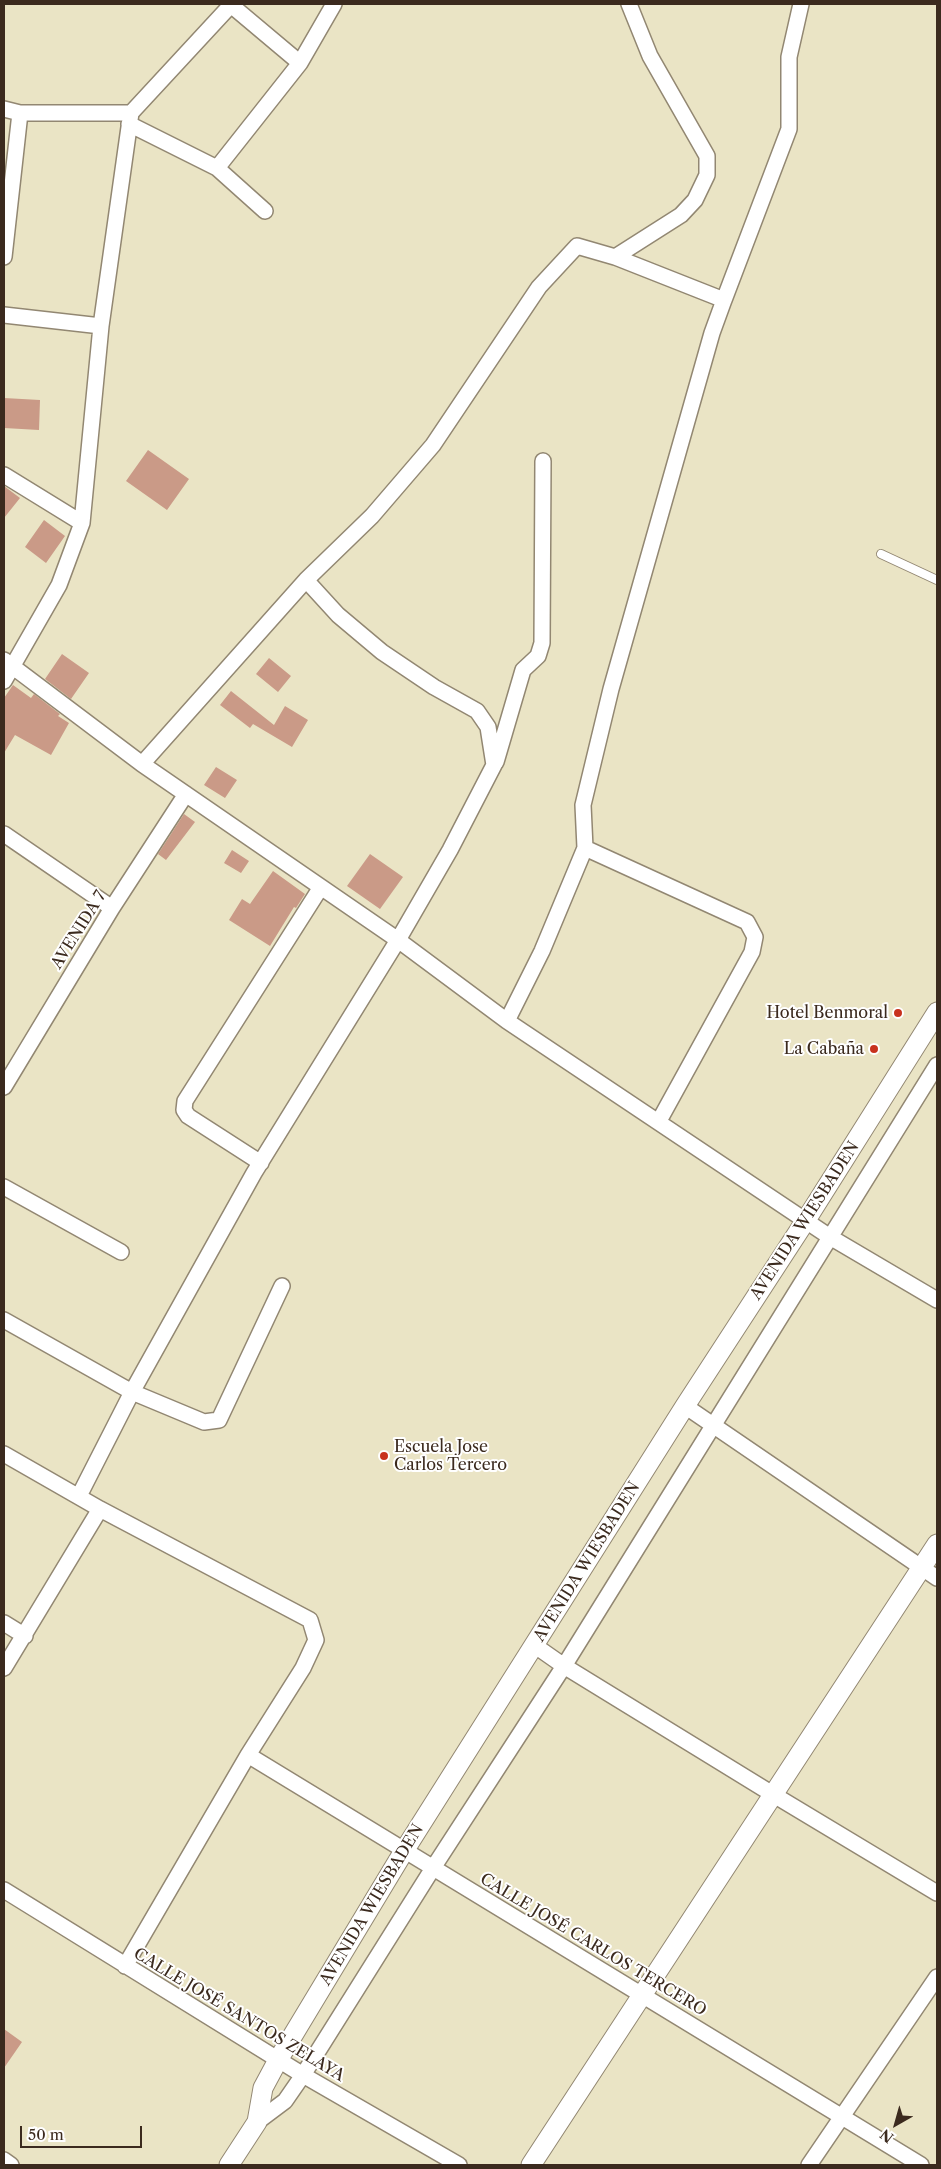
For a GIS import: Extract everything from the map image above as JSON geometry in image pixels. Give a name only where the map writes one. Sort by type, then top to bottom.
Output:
[{"type":"street","points":[[217,168],[300,63],[334,4]]},
{"type":"street","points":[[615,257],[681,215],[695,200],[707,175],[707,156],[650,56],[629,4]]},
{"type":"street","points":[[507,1021],[542,951],[585,848],[584,804],[611,689],[712,333],[789,129],[789,57],[801,4]]},
{"type":"street","points":[[4,681],[8,663],[59,585],[82,523],[100,326],[130,118],[231,5],[300,63]]},
{"type":"street","points":[[4,109],[20,113],[130,118],[217,168],[265,211]]},
{"type":"street","points":[[4,257],[20,113]]},
{"type":"street","points":[[142,764],[306,580],[372,516],[433,445],[539,287],[577,246],[615,257],[724,300]]},
{"type":"street","points":[[4,315],[100,326]]},
{"type":"street","points":[[79,1496],[132,1392],[261,1163],[398,940],[450,850],[494,765],[523,670],[538,656],[542,643],[543,461]]},
{"type":"street","points":[[4,475],[82,523]]},
{"type":"street","points":[[306,580],[338,615],[382,652],[434,687],[477,711],[488,728],[494,765]]},
{"type":"street","points":[[8,663],[142,764],[398,940],[507,1021],[830,1237],[937,1300]]},
{"type":"street","name":"AVENIDA 7","points":[[4,1087],[112,908],[186,794]]},
{"type":"street","points":[[4,834],[112,908]]},
{"type":"street","points":[[585,848],[747,922],[755,937],[752,952],[659,1121]]},
{"type":"street","points":[[261,1163],[188,1116],[184,1110],[185,1101],[321,888]]},
{"type":"street","name":"AVENIDA WIESBADEN","points":[[257,2122],[263,2088],[278,2060],[404,1851],[937,1012]]},
{"type":"street","name":"AVENIDA WIESBADEN","points":[[229,2165],[257,2122],[285,2101],[303,2075],[433,1868],[564,1666],[937,1065]]},
{"type":"street","points":[[4,1186],[121,1252]]},
{"type":"street","points":[[4,1320],[132,1392],[204,1422],[219,1420],[282,1286]]},
{"type":"street","points":[[685,1406],[921,1569],[937,1578]]},
{"type":"street","points":[[4,1454],[100,1508],[310,1620],[316,1640],[303,1668],[248,1755],[124,1966]]},
{"type":"street","points":[[4,1668],[25,1636],[100,1508]]},
{"type":"street","points":[[531,2165],[937,1544]]},
{"type":"street","points":[[4,1623],[25,1636]]},
{"type":"street","points":[[534,1645],[564,1666],[774,1796],[937,1893]]},
{"type":"street","name":"CALLE JOSÉ CARLOS TERCERO","points":[[248,1755],[921,2165]]},
{"type":"street","name":"CALLE JOSÉ SANTOS ZELAYA","points":[[4,1890],[278,2060],[459,2165]]},
{"type":"street","points":[[809,2165],[937,1977]]},
{"type":"street","points":[[4,2160],[11,2165]]},
{"type":"lane","points":[[881,554],[937,580]]},
{"type":"building","points":[[4,398],[40,400],[39,430],[4,428]]},
{"type":"building","points":[[148,450],[189,479],[167,510],[126,481]]},
{"type":"building","points":[[4,486],[20,498],[4,518]]},
{"type":"building","points":[[44,520],[65,536],[46,563],[25,547]]},
{"type":"building","points":[[62,654],[89,673],[71,699],[45,679]]},
{"type":"building","points":[[269,658],[291,676],[278,692],[256,674]]},
{"type":"building","points":[[13,685],[31,698],[34,694],[60,714],[58,716],[69,723],[51,755],[15,735],[4,753],[4,698]]},
{"type":"building","points":[[231,691],[274,725],[285,706],[308,720],[292,747],[253,724],[250,728],[220,705]]},
{"type":"building","points":[[216,767],[237,780],[225,798],[204,785]]},
{"type":"building","points":[[184,814],[195,822],[166,860],[158,854]]},
{"type":"building","points":[[232,850],[249,861],[241,873],[224,863]]},
{"type":"building","points":[[370,854],[403,877],[380,909],[347,886]]},
{"type":"building","points":[[273,871],[305,894],[296,908],[294,907],[270,946],[229,920],[242,899],[250,904]]},
{"type":"building","points":[[4,2029],[22,2042],[4,2068]]},
{"type":"place","name":"Hotel Benmoral","points":[[898,1013]]},
{"type":"place","name":"La Cabaña","points":[[874,1049]]},
{"type":"place","name":"Escuela Jose Carlos Tercero","points":[[384,1456]]}]
